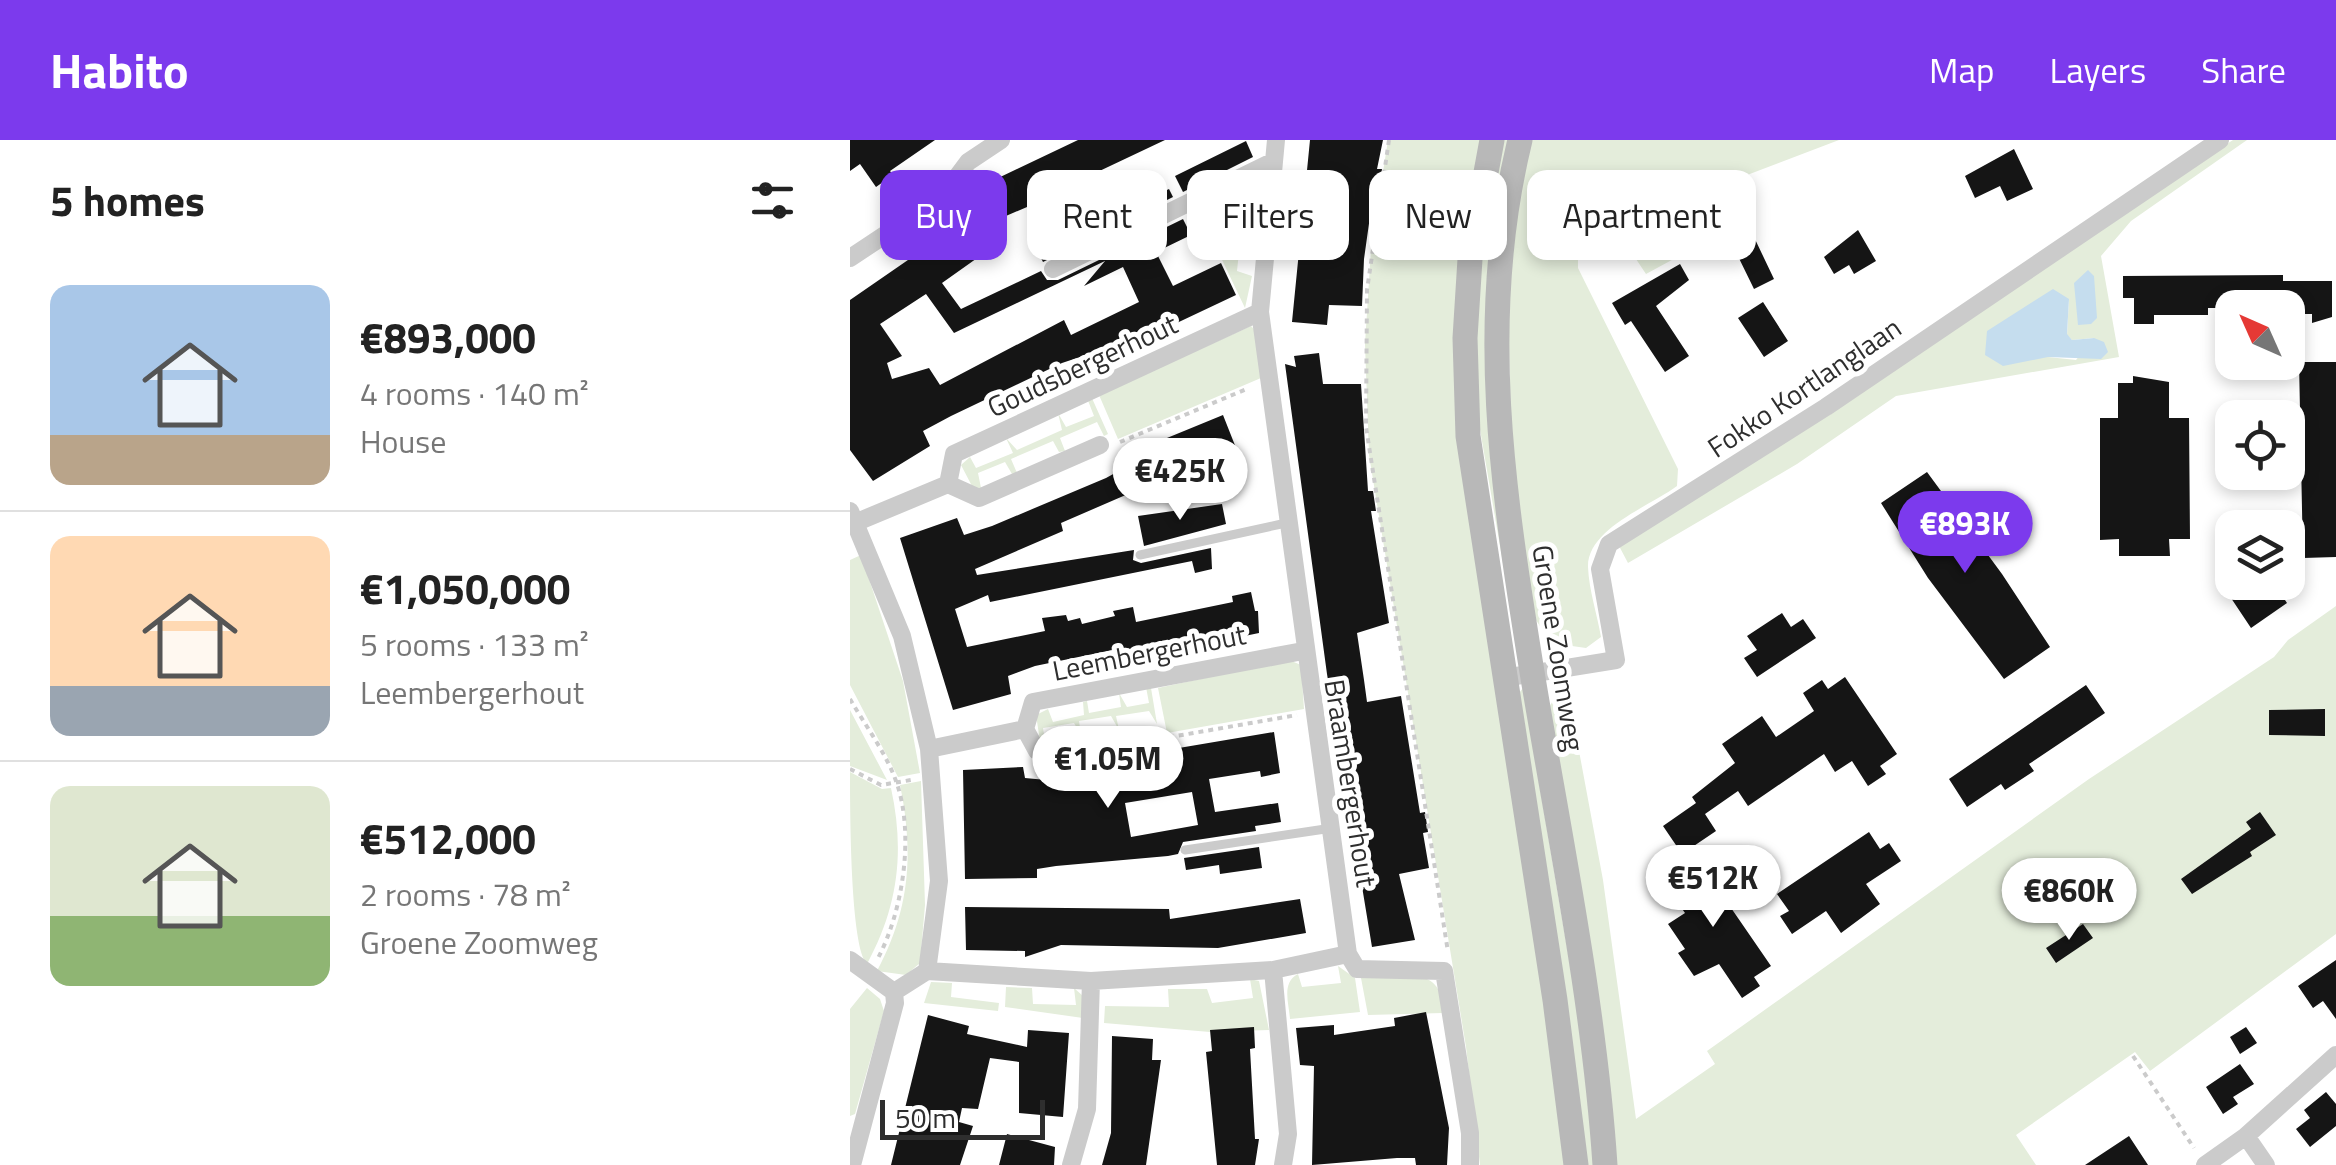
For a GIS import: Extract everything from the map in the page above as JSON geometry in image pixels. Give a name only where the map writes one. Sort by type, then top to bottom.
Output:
[{"type":"main road","points":[[1492,140],[1470,259],[1465,338],[1468,436],[1555,1000],[1576,1165]]},
{"type":"main road","name":"Groene Zoomweg","points":[[1520,140],[1496,284],[1494,390],[1502,480],[1598,1090],[1605,1165]]},
{"type":"street","points":[[850,258],[942,198],[968,162],[1001,140]]},
{"type":"street","name":"Braambergerhout","points":[[1276,140],[1260,312],[1303,651],[1348,954]]},
{"type":"street","name":"Fokko Kortlanglaan","points":[[1504,678],[1616,660],[1600,569],[1609,544],[1826,406],[2220,140]]},
{"type":"street","points":[[1053,269],[1274,162]]},
{"type":"street","name":"Goudsbergerhout","points":[[948,484],[954,454],[1260,312]]},
{"type":"street","points":[[928,971],[940,880],[929,748],[902,636],[854,517],[948,484],[979,498],[1100,445]]},
{"type":"street","name":"Leembergerhout","points":[[1025,729],[1033,702],[1303,651]]},
{"type":"street","points":[[929,748],[1025,729],[1037,750],[1139,736]]},
{"type":"street","points":[[894,992],[928,971],[1091,981],[1273,970],[1348,954],[1358,969],[1444,971],[1470,1132],[1470,1165]]},
{"type":"street","points":[[850,960],[894,992]]},
{"type":"street","points":[[1273,970],[1288,1134],[1284,1165]]},
{"type":"street","points":[[1071,1165],[1087,1109],[1091,981]]},
{"type":"street","points":[[852,1165],[895,1003],[894,992]]},
{"type":"street","points":[[2206,1164],[2246,1136],[2336,1055]]},
{"type":"street","points":[[2246,1136],[2266,1165]]},
{"type":"lane","points":[[1140,555],[1286,523]]},
{"type":"lane","points":[[1185,850],[1332,828]]},
{"type":"path","points":[[1389,140],[1367,290],[1366,426],[1450,964],[1444,971]]},
{"type":"path","points":[[1100,445],[1123,442],[1268,380]]},
{"type":"path","points":[[850,698],[897,783],[906,864],[895,926],[868,974]]},
{"type":"path","points":[[1139,736],[1164,740],[1313,712]]},
{"type":"path","points":[[850,769],[881,784],[920,778],[929,748]]},
{"type":"path","points":[[2133,1056],[2206,1164]]},
{"type":"green space","points":[[1388,140],[1484,140],[1480,170],[1383,170]]},
{"type":"green space","points":[[1497,140],[1513,140],[1506,170],[1492,170]]},
{"type":"green space","points":[[1528,140],[1839,140],[1756,172],[1527,170],[1527,260],[1578,260],[1578,268],[1678,469],[1677,486],[1609,530],[1590,553],[1589,576],[1601,637],[1586,648],[1551,643],[1534,617],[1511,484],[1506,378],[1509,244]]},
{"type":"green space","points":[[2233,140],[2247,140],[2131,221],[2101,256],[2119,357],[1896,396],[1797,464],[1628,563],[1618,544]],"holes":[[[2069,299],[2067,335],[2072,340],[2094,338],[2076,360],[2048,357]]]},
{"type":"green space","points":[[1507,259],[1516,639],[1472,383],[1479,260]]},
{"type":"green space","points":[[1222,260],[1238,260],[1237,271],[1252,276],[1245,308]]},
{"type":"green space","points":[[1370,260],[1467,260],[1458,325],[1570,1165],[1480,1165],[1466,1047],[1369,455],[1365,344]]},
{"type":"green space","points":[[1637,260],[1672,260],[1646,274]]},
{"type":"green space","points":[[1251,326],[1256,331],[1261,378],[1118,439],[1099,395]]},
{"type":"green space","points":[[1091,396],[1108,434],[1104,436],[1097,422],[1060,438],[1065,451],[1059,452],[1053,441],[1011,459],[1017,473],[1012,474],[1005,462],[978,473],[981,488],[973,488],[961,465],[970,457],[976,468],[1013,453],[1006,438],[1017,450],[1062,430],[1058,413],[1066,427],[1094,416],[1087,398]]},
{"type":"green space","points":[[861,555],[903,681],[920,773],[898,777],[850,685],[850,560]]},
{"type":"green space","points":[[2336,606],[2336,934],[2150,1071],[2135,1052],[2016,1135],[2036,1165],[1614,1165],[1550,706],[1556,694],[1569,697],[1603,880],[1636,1119],[1715,1064],[1707,1051],[2089,779],[2274,657],[2288,640]]},
{"type":"green space","points":[[1289,660],[1301,665],[1304,709],[1167,733],[1158,688]]},
{"type":"green space","points":[[1146,687],[1151,688],[1157,724],[1149,711],[1116,716],[1119,730],[1111,716],[1079,721],[1081,735],[1074,723],[1043,728],[1045,741],[1040,741],[1036,715],[1048,709],[1053,722],[1084,715],[1083,702],[1087,701],[1089,713],[1121,707],[1119,693],[1127,707],[1149,703]]},
{"type":"green space","points":[[1523,688],[1594,1107],[1598,1165],[1584,1165],[1519,693]]},
{"type":"green space","points":[[850,710],[887,780],[850,766]]},
{"type":"green space","points":[[850,772],[882,789],[891,788],[898,834],[892,900],[867,964],[861,953],[854,905]]},
{"type":"green space","points":[[921,781],[925,905],[920,963],[906,975],[877,971],[896,925],[906,881],[907,834],[900,785]]},
{"type":"green space","points":[[1338,966],[1355,978],[1360,1012],[1290,1019],[1287,994],[1293,978],[1298,974],[1302,987],[1341,983]]},
{"type":"green space","points":[[1418,976],[1438,989],[1443,1013],[1368,1015],[1361,978]]},
{"type":"green space","points":[[1250,979],[1259,981],[1269,1030],[1210,1032],[1104,1023],[1105,1006],[1169,1007],[1168,989],[1207,989],[1212,1003],[1253,998]]},
{"type":"green space","points":[[931,982],[952,983],[951,997],[999,1003],[998,1011],[924,1003]]},
{"type":"green space","points":[[1006,987],[1032,988],[1033,1004],[1076,1005],[1074,988],[1083,996],[1083,1018],[1005,1007]]},
{"type":"green space","points":[[867,988],[880,999],[884,1011],[855,1114],[850,1116],[850,1009]]},
{"type":"water","points":[[2088,270],[2094,276],[2097,318],[2091,324],[2078,325],[2074,283]]},
{"type":"water","points":[[2053,289],[2069,299],[2067,334],[2072,340],[2094,338],[2104,342],[2108,352],[2101,359],[2048,357],[2003,366],[1985,355],[1987,331]]},
{"type":"building","points":[[850,140],[935,140],[891,170],[880,170],[880,184],[876,187],[860,164],[850,171]]},
{"type":"building","points":[[1078,140],[1165,140],[1102,170],[1027,170],[1027,207],[1007,216],[1007,174]]},
{"type":"building","points":[[1310,140],[1383,140],[1377,169],[1382,170],[1369,170],[1362,306],[1329,305],[1327,325],[1292,322],[1298,260],[1349,260],[1349,170],[1307,170]]},
{"type":"building","points":[[1246,141],[1253,157],[1227,170],[1187,170]]},
{"type":"building","points":[[2014,149],[2033,189],[2007,201],[2000,186],[1975,198],[1965,176]]},
{"type":"building","points":[[1187,170],[1187,190],[1183,192],[1175,176]]},
{"type":"building","points":[[1183,219],[1187,237],[1167,247],[1167,227]]},
{"type":"building","points":[[1858,230],[1876,261],[1854,274],[1849,265],[1834,274],[1824,257]]},
{"type":"building","points":[[1756,241],[1774,279],[1754,289],[1740,260],[1756,260]]},
{"type":"building","points":[[908,260],[974,260],[942,283],[961,309],[1041,271],[1047,280],[1058,280],[1099,260],[1160,260],[1173,286],[1221,263],[1236,295],[1090,364],[1086,355],[1062,363],[951,416],[923,431],[930,446],[873,481],[850,450],[850,300]],"holes":[[[1105,261],[1084,286],[1123,267],[1139,302],[1071,335],[1064,320],[940,385],[929,368],[892,379],[887,363],[902,356],[880,324],[926,294],[954,333]]]},
{"type":"building","points":[[1680,264],[1689,280],[1656,306],[1689,356],[1665,372],[1631,321],[1625,325],[1612,303]]},
{"type":"building","points":[[2283,275],[2283,281],[2332,281],[2332,317],[2312,323],[2312,314],[2305,314],[2305,290],[2215,290],[2215,308],[2208,308],[2208,315],[2154,315],[2154,324],[2134,324],[2134,298],[2123,298],[2123,276]]},
{"type":"building","points":[[1763,302],[1788,341],[1764,357],[1738,318]]},
{"type":"building","points":[[1319,353],[1323,384],[1361,384],[1368,491],[1373,491],[1376,511],[1371,511],[1389,623],[1357,633],[1367,702],[1401,696],[1420,813],[1425,812],[1428,832],[1423,833],[1429,868],[1399,874],[1415,940],[1372,947],[1327,674],[1285,364],[1296,367],[1294,356]]},
{"type":"building","points":[[2305,362],[2336,362],[2336,557],[2305,558],[2302,490],[2305,490],[2305,400],[2300,400],[2299,380],[2305,380]]},
{"type":"building","points":[[2133,376],[2169,382],[2169,418],[2189,418],[2190,539],[2169,539],[2170,556],[2119,556],[2119,539],[2100,540],[2100,418],[2118,418],[2118,383],[2133,383]]},
{"type":"building","points":[[1223,415],[1238,453],[1221,461],[1218,455],[1061,523],[1063,531],[975,569],[977,575],[1134,550],[1133,560],[1141,563],[1211,548],[1212,569],[1195,573],[1192,561],[990,602],[988,595],[955,609],[967,647],[1045,631],[1042,618],[1066,615],[1068,621],[1080,618],[1082,624],[1133,607],[1136,622],[1233,602],[1232,596],[1251,592],[1258,611],[1259,633],[1153,655],[1122,648],[1035,666],[1008,676],[1011,694],[953,710],[900,538],[957,518],[964,535],[992,526],[1106,478],[1126,467],[1122,457]]},
{"type":"building","points":[[1927,472],[2050,647],[2004,679],[1928,578],[1881,503]]},
{"type":"building","points":[[1222,504],[1226,524],[1144,546],[1138,516]]},
{"type":"building","points":[[2232,600],[2285,600],[2287,603],[2251,628]]},
{"type":"building","points":[[1782,613],[1791,627],[1803,619],[1816,638],[1757,677],[1744,658],[1757,650],[1747,636]]},
{"type":"building","points":[[1845,677],[1897,754],[1880,766],[1886,774],[1868,786],[1852,761],[1835,772],[1824,754],[1748,806],[1738,791],[1705,814],[1716,831],[1682,854],[1663,826],[1696,803],[1692,797],[1735,763],[1722,744],[1762,716],[1776,737],[1814,711],[1803,693],[1822,680],[1828,689]]},
{"type":"building","points":[[2086,685],[2105,713],[2029,764],[2034,771],[2005,790],[2001,784],[1967,807],[1949,779]]},
{"type":"building","points":[[2325,709],[2325,736],[2269,735],[2269,710]]},
{"type":"building","points":[[1274,732],[1280,773],[1261,777],[1260,771],[1209,779],[1215,812],[1278,803],[1281,822],[1255,826],[1256,831],[1183,842],[1178,854],[1168,856],[1037,869],[1037,878],[965,879],[963,770],[1023,767],[1025,778],[1057,781],[1145,767],[1168,758],[1167,750]],"holes":[[[1192,792],[1198,825],[1131,837],[1125,803]]]},
{"type":"building","points":[[2260,812],[2276,835],[2250,852],[2252,856],[2192,894],[2181,879],[2251,829],[2246,822]]},
{"type":"building","points":[[1869,832],[1880,849],[1889,843],[1901,861],[1866,884],[1880,904],[1841,933],[1826,911],[1792,934],[1780,916],[1789,911],[1777,894]]},
{"type":"building","points":[[1259,847],[1262,868],[1220,874],[1219,865],[1186,870],[1184,858]]},
{"type":"building","points":[[1696,857],[1771,966],[1754,977],[1760,986],[1742,998],[1719,964],[1694,976],[1678,953],[1685,949],[1668,924],[1685,913],[1662,880]]},
{"type":"building","points":[[1300,899],[1306,933],[1218,948],[1061,945],[1025,957],[1025,951],[966,950],[965,907],[1169,909],[1170,919]]},
{"type":"building","points":[[2083,924],[2093,938],[2056,963],[2046,948]]},
{"type":"building","points":[[2336,960],[2336,1019],[2323,1001],[2313,1008],[2298,986]]},
{"type":"building","points":[[1426,1012],[1449,1128],[1447,1165],[1416,1165],[1415,1158],[1397,1158],[1312,1165],[1314,1066],[1300,1065],[1296,1028],[1334,1025],[1334,1035],[1395,1026],[1394,1018]]},
{"type":"building","points":[[928,1015],[969,1026],[967,1034],[1027,1047],[1028,1030],[1069,1033],[1063,1117],[1019,1113],[1019,1062],[990,1058],[978,1109],[962,1108],[959,1122],[973,1126],[960,1165],[891,1165]]},
{"type":"building","points":[[1254,1027],[1255,1048],[1250,1049],[1255,1139],[1259,1139],[1255,1165],[1217,1165],[1206,1052],[1212,1051],[1210,1030]]},
{"type":"building","points":[[2246,1027],[2257,1043],[2240,1054],[2230,1037]]},
{"type":"building","points":[[1112,1036],[1153,1039],[1152,1060],[1161,1060],[1146,1165],[1102,1165],[1111,1133]]},
{"type":"building","points":[[2240,1064],[2254,1084],[2233,1097],[2238,1104],[2223,1114],[2206,1087]]},
{"type":"building","points":[[2326,1092],[2336,1104],[2336,1126],[2310,1147],[2296,1129],[2310,1118],[2304,1110]]},
{"type":"building","points":[[1007,1134],[1055,1147],[1054,1165],[999,1165]]},
{"type":"building","points":[[2129,1136],[2148,1165],[2085,1165]]}]
